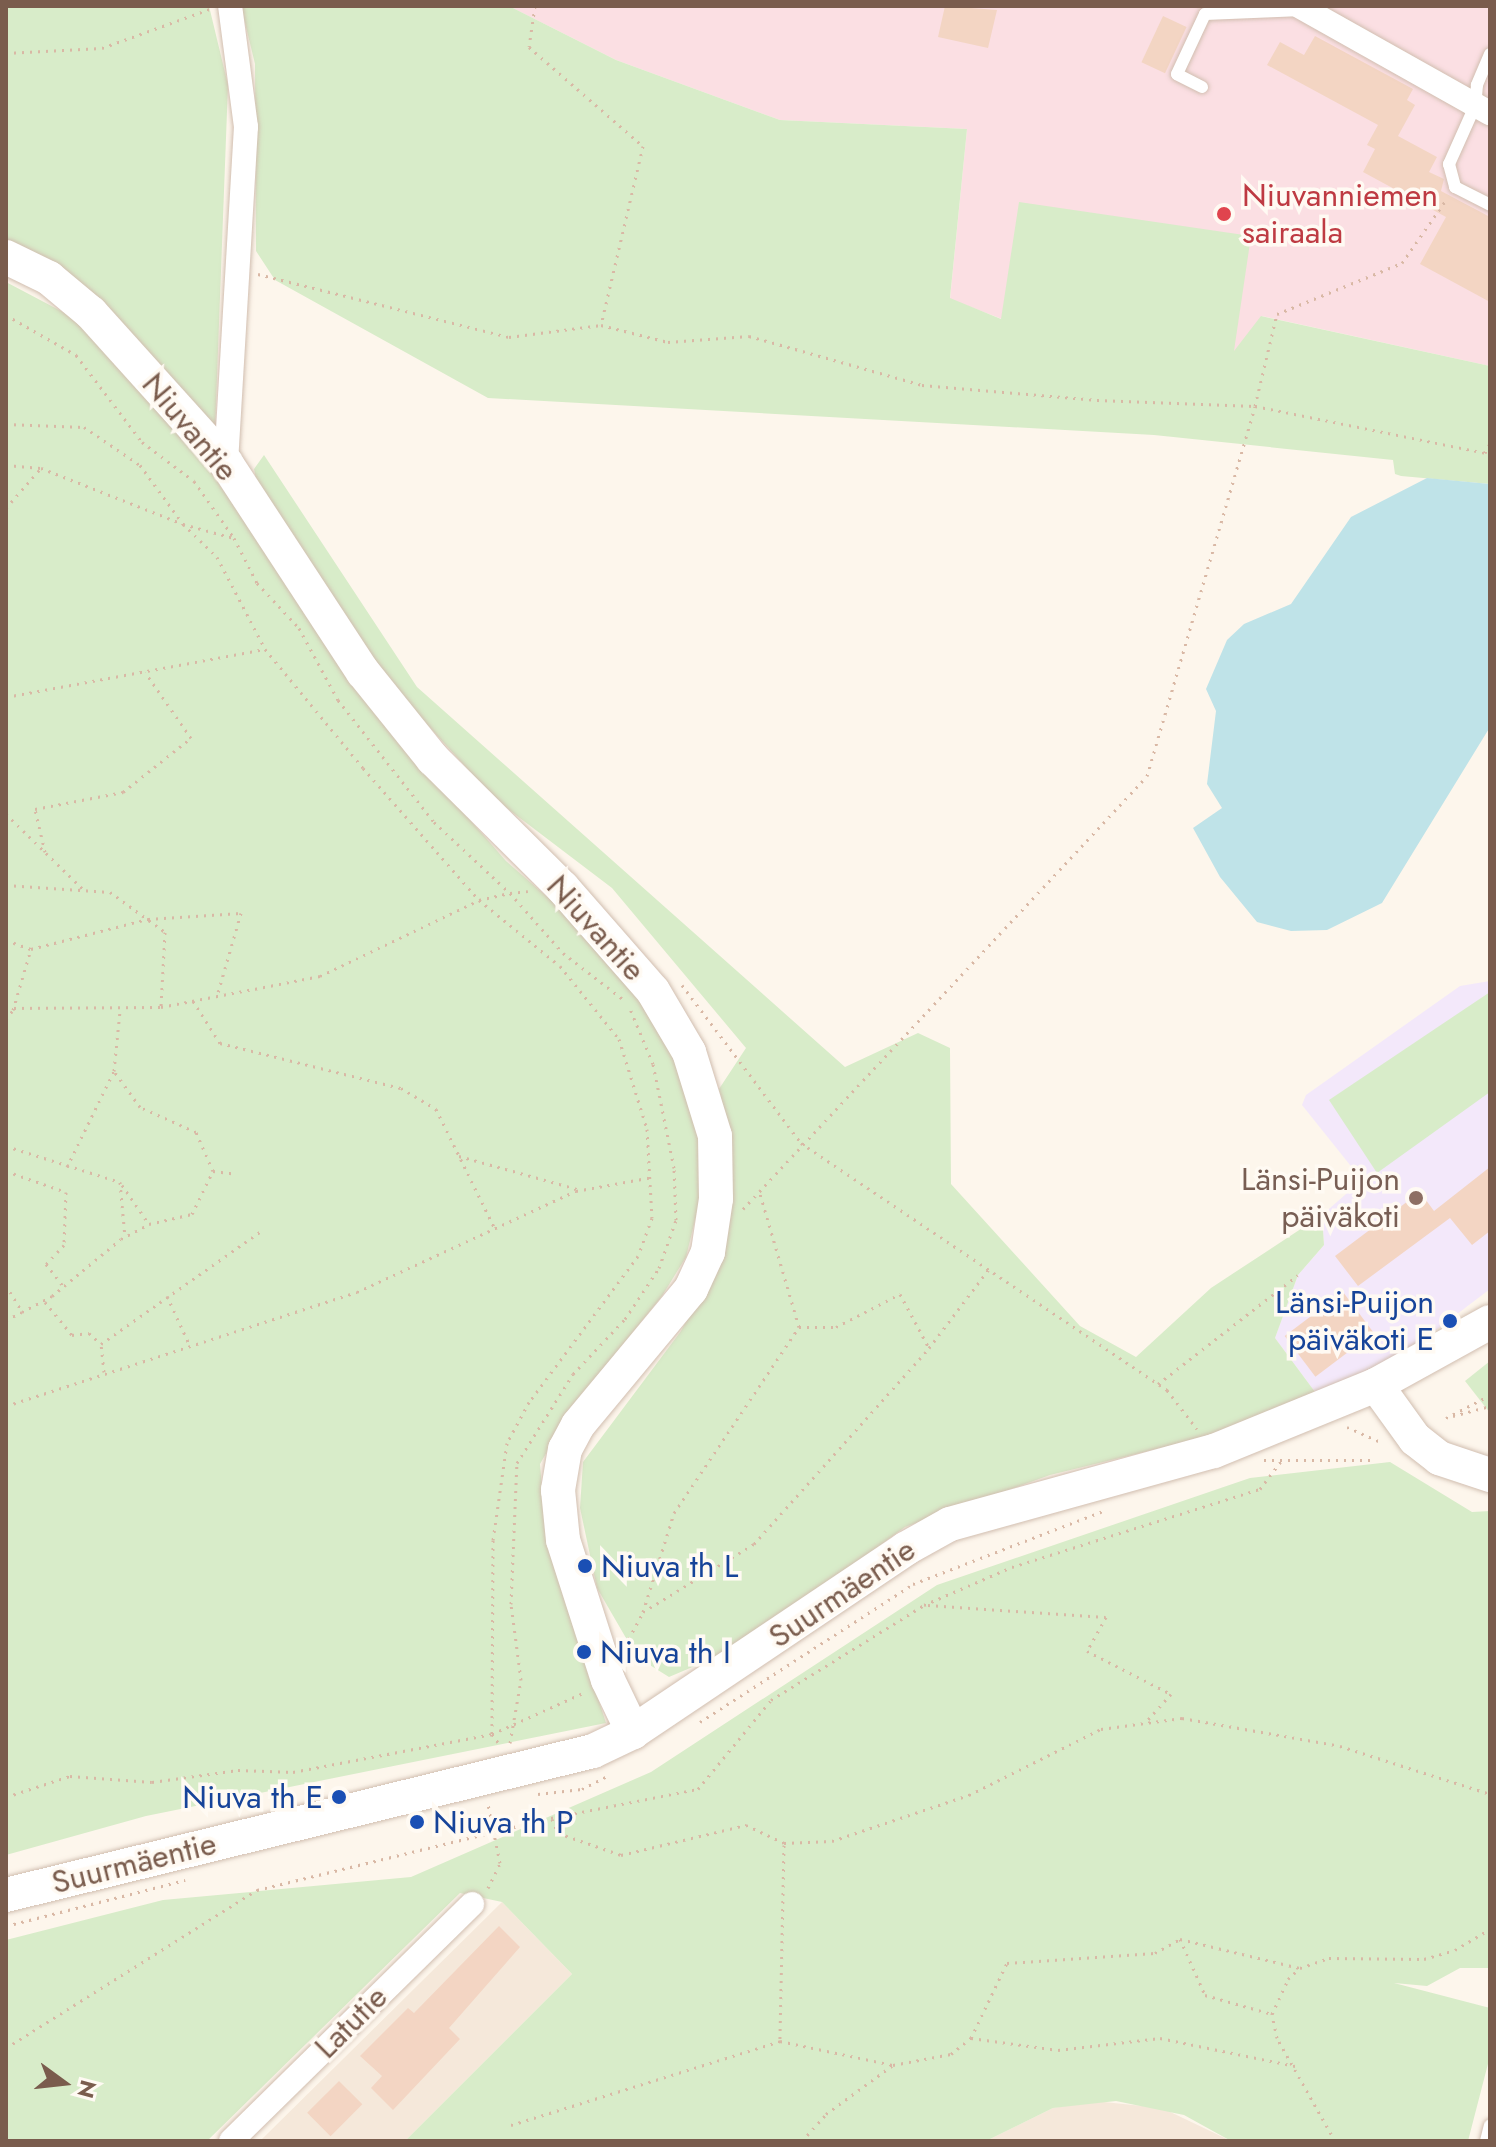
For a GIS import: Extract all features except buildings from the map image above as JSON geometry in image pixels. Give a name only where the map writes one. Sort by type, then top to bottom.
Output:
[{"type":"street","points":[[226,463],[246,127],[230,6]]},
{"type":"street","points":[[1300,8],[1483,110]]},
{"type":"street","name":"Niuvantie","points":[[6,257],[49,278],[91,313],[226,463],[363,672],[433,759],[562,887],[653,991],[689,1052],[715,1136],[716,1199],[708,1252],[691,1289],[578,1425],[565,1449],[558,1490],[563,1540],[608,1680],[633,1732]]},
{"type":"street","name":"Suurmäentie","points":[[6,1895],[593,1751],[633,1732],[905,1549],[950,1524],[1214,1451],[1376,1385],[1490,1322]]},
{"type":"street","points":[[1376,1385],[1415,1439],[1439,1458],[1490,1475]]},
{"type":"street","name":"Latutie","points":[[231,2141],[472,1904]]},
{"type":"lane","points":[[1202,87],[1177,74],[1205,14],[1300,8]]},
{"type":"lane","points":[[1490,54],[1477,85],[1483,110],[1449,164],[1455,187],[1490,205]]},
{"type":"lane","points":[[1486,2141],[1490,2125]]},
{"type":"path","points":[[6,53],[102,48],[217,6]]},
{"type":"path","points":[[535,6],[529,47],[643,146],[601,325]]},
{"type":"path","points":[[733,1221],[801,1143],[1147,776],[1255,406],[1277,314],[1402,263],[1455,187]]},
{"type":"path","points":[[238,269],[509,337],[601,325],[668,342],[749,336],[922,385],[1097,400],[1255,406],[1488,453],[1490,443]]},
{"type":"path","points":[[6,424],[84,427],[140,465],[183,524],[217,557],[265,649],[479,900],[560,966],[619,1039],[647,1129],[654,1177],[652,1218],[638,1256],[529,1402],[507,1443],[493,1540],[492,1734]]},
{"type":"path","points":[[6,465],[41,468],[183,524],[234,538]]},
{"type":"path","points":[[6,508],[41,468]]},
{"type":"path","points":[[6,697],[265,649]]},
{"type":"path","points":[[45,852],[35,809],[123,792],[191,738],[145,672]]},
{"type":"path","points":[[6,814],[84,890]]},
{"type":"path","points":[[6,885],[110,892],[165,932],[161,1007]]},
{"type":"path","points":[[6,1008],[120,1010],[161,1007],[320,976],[479,900],[510,893],[563,953],[627,1003],[653,1064],[674,1168],[676,1220],[659,1268],[625,1319],[573,1374],[517,1463],[511,1604],[521,1680],[507,1755]]},
{"type":"path","points":[[6,940],[31,949],[148,919],[241,913],[217,996]]},
{"type":"path","points":[[6,1019],[13,1010],[31,949]]},
{"type":"path","points":[[193,1001],[220,1043],[401,1088],[436,1109],[495,1229]]},
{"type":"path","points":[[67,1167],[114,1071],[120,1010]]},
{"type":"path","points":[[6,1320],[44,1300],[125,1237],[149,1224],[192,1214],[213,1171],[196,1132],[140,1107],[114,1071]]},
{"type":"path","points":[[801,1143],[1158,1384],[1214,1451]]},
{"type":"path","points":[[6,1146],[120,1182],[149,1224]]},
{"type":"path","points":[[459,1156],[581,1190]]},
{"type":"path","points":[[6,1171],[66,1192],[64,1245],[46,1264],[63,1286]]},
{"type":"path","points":[[213,1171],[236,1174]]},
{"type":"path","points":[[6,1406],[357,1292],[581,1190],[654,1177]]},
{"type":"path","points":[[120,1182],[125,1237]]},
{"type":"path","points":[[759,1189],[799,1327]]},
{"type":"path","points":[[101,1344],[261,1231]]},
{"type":"path","points":[[643,1612],[754,1544],[929,1348],[989,1269]]},
{"type":"path","points":[[1158,1384],[1298,1275]]},
{"type":"path","points":[[6,1285],[22,1312]]},
{"type":"path","points":[[799,1327],[836,1327],[900,1294],[929,1348]]},
{"type":"path","points":[[167,1296],[190,1346]]},
{"type":"path","points":[[44,1300],[72,1335],[89,1333],[101,1344],[105,1373]]},
{"type":"path","points":[[6,1797],[70,1776],[152,1782],[238,1770],[293,1772],[492,1734],[513,1728],[608,1680],[643,1612],[674,1513],[799,1327]]},
{"type":"path","points":[[1490,1395],[1446,1418],[1490,1406]]},
{"type":"path","points":[[1256,1460],[1376,1460]]},
{"type":"path","points":[[924,1605],[1106,1617],[1087,1651],[1171,1694],[1145,1723]]},
{"type":"path","points":[[551,1818],[558,1833],[621,1855],[746,1825],[784,1843],[832,1841],[969,1795],[1101,1729],[1182,1718],[1340,1746],[1490,1794]]},
{"type":"path","points":[[472,1904],[493,1883],[500,1863],[488,1804]]},
{"type":"path","points":[[780,2041],[784,1843]]},
{"type":"path","points":[[1335,2141],[1297,2067],[1277,2038],[1272,2014],[1276,1997],[1300,1968],[1329,1958],[1424,1959],[1455,1950],[1490,1929]]},
{"type":"path","points":[[511,2125],[780,2041],[893,2065],[951,2054],[971,2038],[1007,1963],[1155,1953],[1180,1939],[1300,1968]]},
{"type":"path","points":[[1180,1939],[1205,1995],[1272,2014]]},
{"type":"path","points":[[971,2038],[1058,2050],[1160,2038],[1297,2067]]},
{"type":"path","points":[[802,2141],[826,2114],[893,2065]]},
{"type":"shaded area","name":"Niuvanniemen sairaala","points":[[509,6],[1490,6],[1490,366],[1262,316],[1234,353],[1002,319],[950,299],[967,129],[780,120],[616,60]]},
{"type":"shaded area","name":"Länsi-Puijon päiväkoti","points":[[1490,981],[1490,1289],[1373,1378],[1318,1396],[1275,1338],[1298,1275],[1324,1245],[1322,1215],[1362,1180],[1302,1105],[1306,1095],[1460,986]]},
{"type":"shaded area","points":[[502,1902],[572,1974],[405,2141],[260,2141]]},
{"type":"shaded area","points":[[1094,2101],[1162,2108],[1231,2141],[986,2141],[1053,2108]]},
{"type":"green space","points":[[6,6],[209,6],[228,85],[215,430],[117,317],[6,242]]},
{"type":"green space","points":[[241,6],[509,6],[616,60],[780,120],[967,129],[950,298],[1001,319],[1019,202],[1251,236],[1234,351],[1261,316],[1490,366],[1490,484],[1401,476],[1395,474],[1393,460],[1154,435],[488,398],[275,280],[256,251],[255,64]]},
{"type":"green space","points":[[6,282],[78,320],[210,471],[380,717],[506,861],[571,918],[629,980],[669,1037],[704,1151],[699,1204],[686,1257],[662,1296],[572,1408],[540,1464],[546,1538],[606,1723],[146,1816],[6,1855]]},
{"type":"green space","points":[[264,455],[417,687],[845,1067],[918,1033],[950,1048],[951,1184],[1080,1326],[1136,1357],[1211,1288],[1322,1215],[1324,1245],[1298,1275],[1275,1338],[1318,1396],[1226,1432],[1050,1475],[905,1527],[792,1610],[709,1660],[669,1677],[637,1657],[597,1588],[580,1508],[583,1462],[681,1331],[714,1269],[731,1144],[719,1089],[746,1048],[612,888],[496,800],[381,674],[258,489],[254,469]]},
{"type":"green space","points":[[1490,992],[1490,1092],[1377,1173],[1329,1100]]},
{"type":"green space","points":[[1490,1361],[1490,1413],[1465,1381]]},
{"type":"green space","points":[[1390,1462],[1472,1512],[1490,1511],[1490,1968],[1460,1968],[1427,1986],[1394,1983],[1490,2008],[1490,2056],[1468,2141],[1231,2141],[1184,2115],[1116,2101],[1053,2108],[986,2141],[405,2141],[572,1974],[502,1902],[460,1893],[207,2141],[6,2141],[6,1940],[163,1900],[411,1877],[651,1772],[937,1585],[1250,1478]]},
{"type":"water","points":[[1427,478],[1490,484],[1490,727],[1382,903],[1327,930],[1291,931],[1257,922],[1220,877],[1193,828],[1222,808],[1207,784],[1216,711],[1206,689],[1227,640],[1244,624],[1291,604],[1351,517]]},
{"type":"place","name":"Niuvanniemen sairaala","points":[[1224,214]]},
{"type":"place","name":"Länsi-Puijon päiväkoti","points":[[1416,1198]]},
{"type":"place","name":"Länsi-Puijon päiväkoti E","points":[[1450,1321]]},
{"type":"place","name":"Niuva th L","points":[[585,1566]]},
{"type":"place","name":"Niuva th I","points":[[584,1652]]},
{"type":"place","name":"Niuva th E","points":[[339,1797]]},
{"type":"place","name":"Niuva th P","points":[[417,1822]]}]
